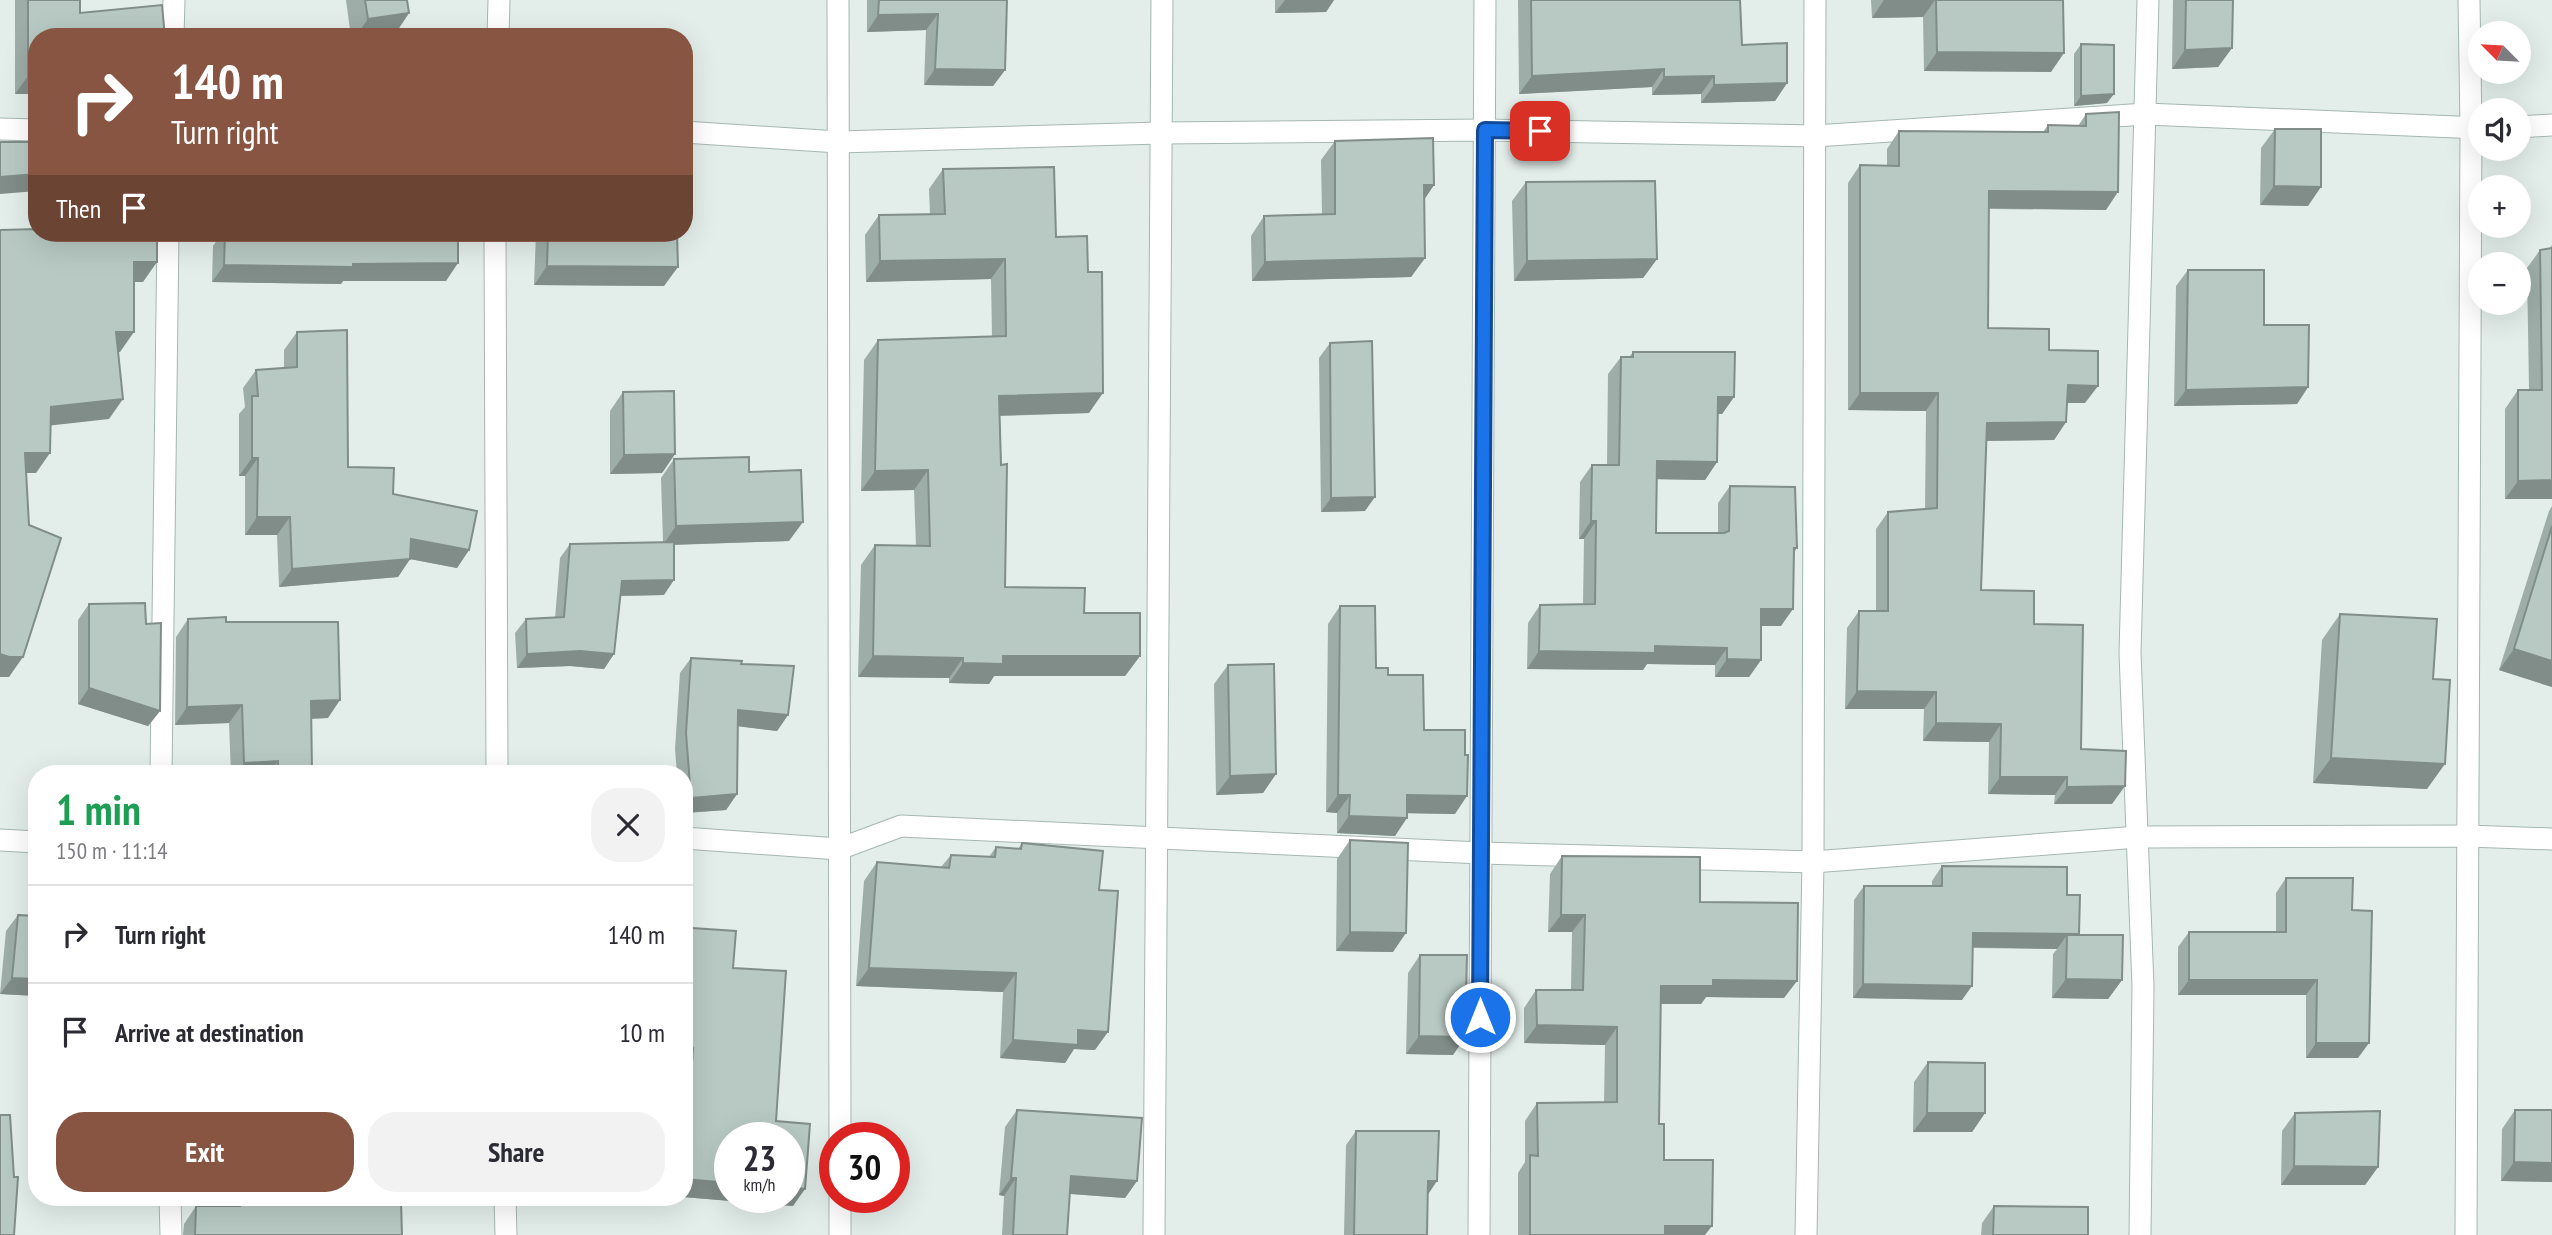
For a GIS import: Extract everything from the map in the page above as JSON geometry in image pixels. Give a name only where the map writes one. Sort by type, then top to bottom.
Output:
[{"type":"street","points":[[173,28],[174,0]]},
{"type":"street","points":[[498,28],[499,0]]},
{"type":"street","points":[[838,0],[840,1122]]},
{"type":"street","points":[[1154,1235],[1162,0]]},
{"type":"street","points":[[1479,1235],[1485,0]]},
{"type":"street","points":[[1806,1235],[1813,862],[1815,0]]},
{"type":"street","points":[[2140,1235],[2143,986],[2130,653],[2148,0]]},
{"type":"street","points":[[2469,0],[2474,98]]},
{"type":"street","points":[[693,133],[838,142],[1161,133],[1485,130],[1815,136],[2146,114],[2468,128]]},
{"type":"street","points":[[2531,126],[2552,125]]},
{"type":"street","points":[[0,129],[28,130]]},
{"type":"street","points":[[2466,1235],[2476,161]]},
{"type":"street","points":[[161,765],[168,242]]},
{"type":"street","points":[[495,242],[497,765]]},
{"type":"street","points":[[693,839],[839,849],[901,826],[999,828],[1156,839],[1481,853],[1813,862],[2138,837],[2552,838]]},
{"type":"street","points":[[0,840],[28,842]]},
{"type":"street","points":[[170,1206],[171,1235]]},
{"type":"street","points":[[505,1206],[506,1235]]},
{"type":"street","points":[[840,1213],[840,1235]]},
{"type":"building","points":[[28,0],[80,0],[80,13],[162,5],[164,28],[28,28]]},
{"type":"building","points":[[365,0],[407,0],[409,13],[368,19]]},
{"type":"building","points":[[879,0],[1007,0],[1005,70],[935,69],[938,14],[878,15]]},
{"type":"building","points":[[1531,0],[1740,0],[1742,45],[1787,43],[1787,83],[1714,85],[1714,76],[1664,77],[1664,69],[1532,76]]},
{"type":"building","points":[[1936,0],[2063,0],[2064,53],[1937,52]]},
{"type":"building","points":[[2186,0],[2233,0],[2232,48],[2185,50]]},
{"type":"building","points":[[2081,44],[2114,45],[2114,94],[2081,96]]},
{"type":"building","points":[[2119,112],[2118,192],[1989,191],[1988,328],[2049,329],[2049,350],[2098,351],[2098,386],[2068,385],[2066,422],[1987,423],[1981,590],[2034,591],[2034,624],[2083,625],[2081,749],[2126,751],[2125,786],[2067,787],[2067,777],[2000,777],[2001,724],[1936,723],[1936,692],[1857,691],[1859,611],[1888,611],[1888,512],[1937,508],[1938,393],[1860,393],[1860,165],[1899,166],[1899,131],[2048,132],[2048,125],[2086,126],[2086,114]]},
{"type":"building","points":[[2275,129],[2321,129],[2321,187],[2274,186]]},
{"type":"building","points":[[1433,138],[1434,185],[1424,185],[1425,258],[1265,262],[1264,216],[1335,214],[1335,141]]},
{"type":"building","points":[[0,142],[28,142],[28,175],[0,177]]},
{"type":"building","points":[[1054,167],[1056,237],[1087,236],[1088,272],[1102,272],[1103,393],[999,396],[1001,465],[1007,464],[1005,587],[1085,588],[1084,613],[1140,613],[1140,656],[1003,656],[1003,664],[963,663],[963,658],[873,656],[875,545],[930,546],[928,470],[875,471],[878,340],[1006,336],[1005,259],[880,261],[879,215],[945,214],[943,169]]},
{"type":"building","points":[[1655,181],[1657,259],[1527,261],[1526,182]]},
{"type":"building","points":[[28,229],[28,242],[157,242],[157,262],[134,262],[134,332],[116,332],[123,399],[51,407],[50,453],[25,453],[29,525],[61,538],[23,657],[0,654],[0,230]]},
{"type":"building","points":[[225,242],[458,242],[458,263],[353,264],[353,267],[224,265]]},
{"type":"building","points":[[548,242],[677,242],[678,267],[547,266]]},
{"type":"building","points":[[2552,248],[2552,480],[2518,481],[2518,390],[2542,390],[2540,250]]},
{"type":"building","points":[[2188,270],[2264,270],[2264,325],[2309,325],[2308,387],[2186,390]]},
{"type":"building","points":[[347,330],[348,467],[394,468],[393,494],[477,511],[469,550],[411,539],[410,559],[292,569],[290,517],[257,517],[258,458],[252,458],[252,396],[258,396],[256,370],[297,367],[297,332]]},
{"type":"building","points":[[1372,341],[1375,497],[1331,498],[1330,343]]},
{"type":"building","points":[[1633,352],[1735,352],[1734,397],[1718,397],[1717,462],[1657,461],[1656,533],[1729,531],[1730,486],[1795,487],[1797,548],[1794,548],[1793,609],[1761,609],[1761,660],[1727,659],[1727,648],[1655,646],[1655,653],[1539,651],[1540,605],[1595,604],[1596,521],[1591,521],[1592,465],[1619,465],[1621,357],[1633,357]]},
{"type":"building","points":[[674,391],[675,454],[624,455],[623,392]]},
{"type":"building","points":[[749,457],[749,472],[801,470],[803,522],[676,526],[674,459]]},
{"type":"building","points":[[2552,526],[2552,661],[2514,649]]},
{"type":"building","points":[[674,542],[674,580],[622,581],[614,654],[580,651],[527,654],[526,619],[564,617],[570,544]]},
{"type":"building","points":[[145,603],[146,624],[161,623],[160,711],[89,688],[89,604]]},
{"type":"building","points":[[1340,606],[1375,606],[1376,668],[1388,668],[1388,675],[1423,675],[1424,730],[1465,730],[1465,755],[1468,755],[1467,796],[1407,795],[1407,818],[1349,816],[1350,795],[1338,795]]},
{"type":"building","points":[[2340,614],[2437,619],[2433,679],[2450,680],[2445,764],[2331,758]]},
{"type":"building","points":[[226,617],[226,622],[338,622],[340,700],[311,701],[312,765],[278,765],[278,761],[244,763],[242,705],[187,707],[188,619]]},
{"type":"building","points":[[691,658],[742,661],[741,664],[794,666],[788,715],[738,710],[737,794],[693,798],[693,765],[688,765],[686,733]]},
{"type":"building","points":[[1274,664],[1276,774],[1230,776],[1228,665]]},
{"type":"building","points":[[1350,840],[1408,843],[1406,933],[1350,932]]},
{"type":"building","points":[[1022,843],[1103,851],[1099,890],[1118,891],[1108,1032],[1078,1030],[1078,1045],[1013,1040],[1016,973],[869,968],[877,862],[949,868],[951,855],[995,857],[996,847],[1021,849]]},
{"type":"building","points":[[1562,856],[1700,857],[1700,902],[1798,903],[1797,981],[1713,980],[1713,986],[1661,986],[1659,1124],[1664,1124],[1664,1160],[1713,1160],[1712,1226],[1665,1226],[1665,1235],[1530,1235],[1530,1155],[1538,1156],[1537,1103],[1617,1102],[1617,1027],[1537,1025],[1536,990],[1583,990],[1585,915],[1561,915]]},
{"type":"building","points":[[1942,866],[2067,867],[2067,895],[2080,895],[2079,934],[1973,933],[1972,986],[1863,984],[1864,886],[1942,886]]},
{"type":"building","points":[[2286,878],[2353,878],[2352,910],[2372,911],[2369,1043],[2316,1043],[2317,980],[2189,980],[2189,932],[2286,932]]},
{"type":"building","points":[[18,915],[28,916],[28,979],[12,978]]},
{"type":"building","points":[[693,928],[736,931],[733,968],[786,971],[776,1121],[787,1122],[714,1122],[714,1182],[693,1180]]},
{"type":"building","points":[[2067,935],[2123,935],[2122,980],[2066,979]]},
{"type":"building","points":[[1420,955],[1467,955],[1465,1037],[1419,1036]]},
{"type":"building","points":[[1928,1062],[1985,1063],[1985,1113],[1927,1113]]},
{"type":"building","points":[[1017,1110],[1142,1118],[1137,1181],[1071,1176],[1067,1235],[1013,1235],[1016,1178],[1011,1178]]},
{"type":"building","points":[[2515,1110],[2552,1110],[2552,1163],[2514,1162]]},
{"type":"building","points":[[2380,1111],[2378,1167],[2294,1166],[2295,1113]]},
{"type":"building","points":[[0,1115],[10,1115],[14,1177],[18,1177],[14,1235],[0,1235]]},
{"type":"building","points":[[805,1124],[810,1124],[805,1189]]},
{"type":"building","points":[[1356,1131],[1439,1131],[1437,1181],[1428,1181],[1427,1235],[1354,1235]]},
{"type":"building","points":[[196,1206],[401,1206],[402,1235],[195,1235]]},
{"type":"building","points":[[1994,1206],[2088,1207],[2088,1235],[1993,1235]]},
{"type":"route","points":[[1480,1017],[1485,130],[1540,131]]}]
